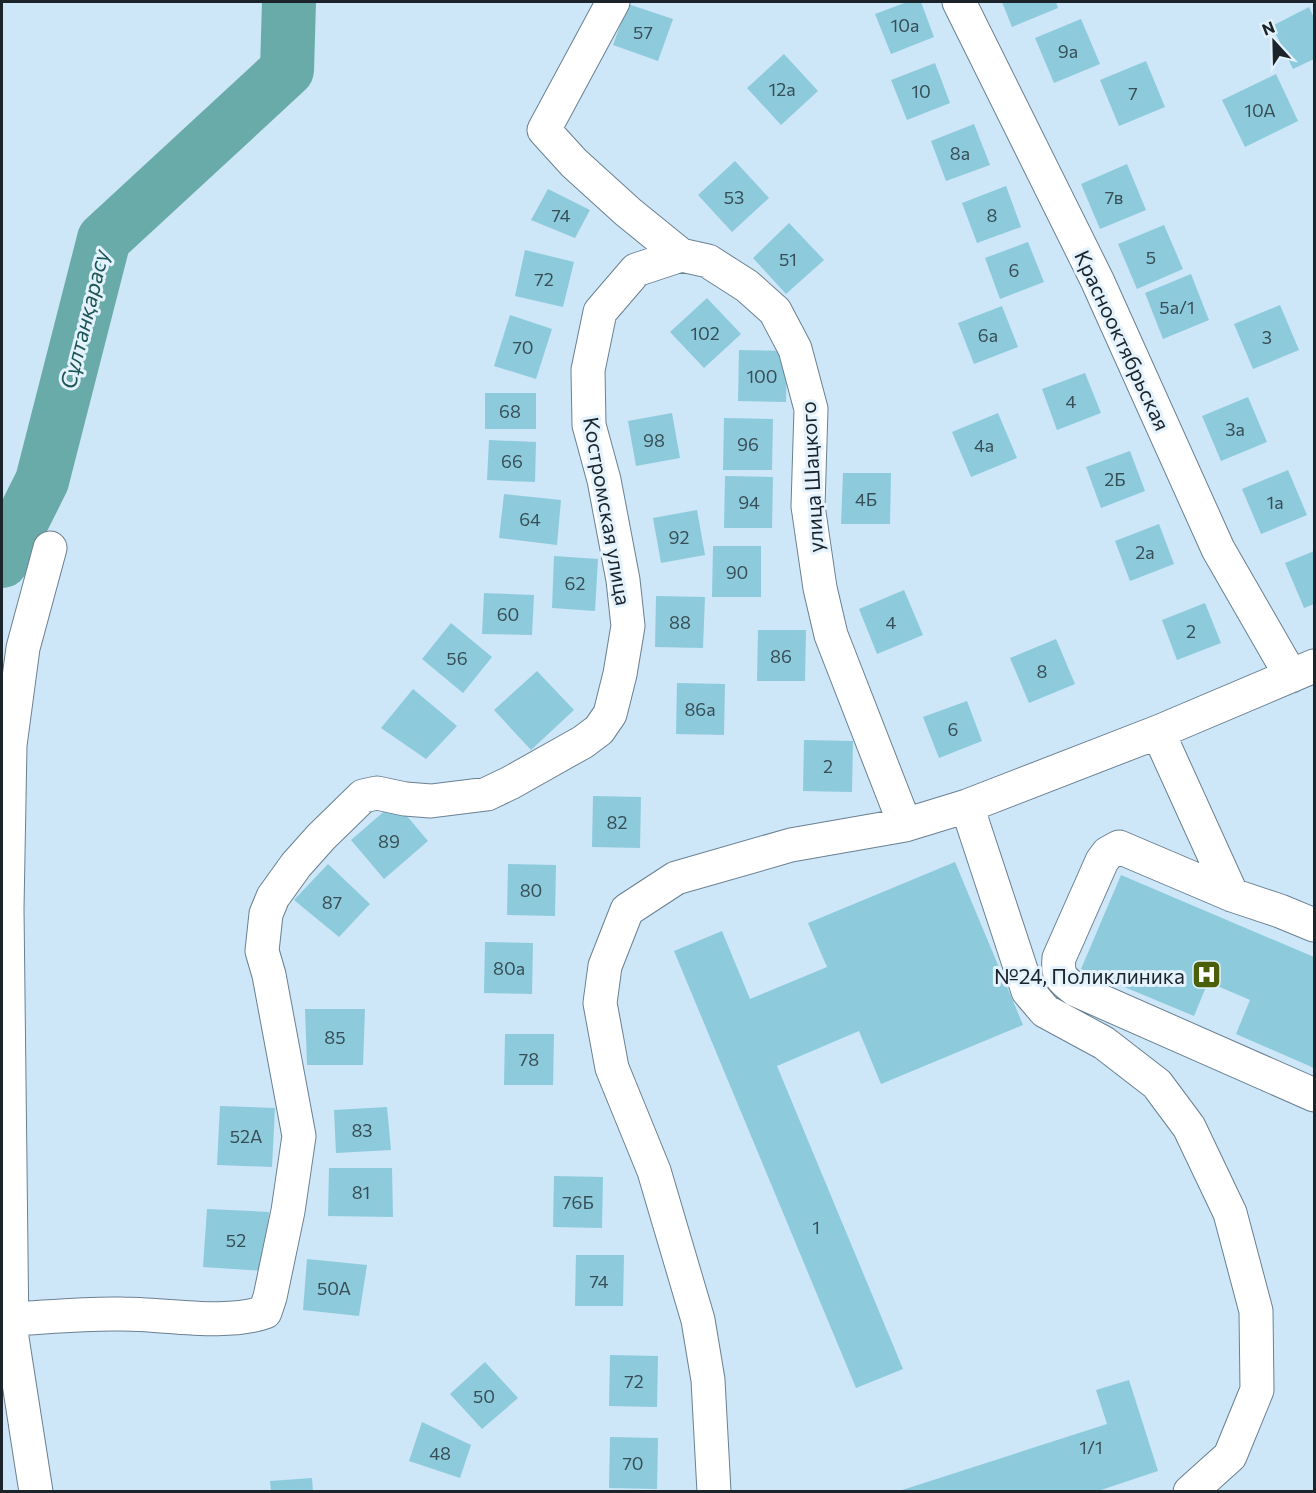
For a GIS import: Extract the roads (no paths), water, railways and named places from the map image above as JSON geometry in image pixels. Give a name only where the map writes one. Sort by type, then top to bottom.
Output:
[{"type":"street","name":"улица Шацкого","points":[[614,2],[544,130],[574,163],[628,212],[681,255],[708,261],[747,285],[776,311],[795,349],[811,409],[808,506],[819,588],[831,635],[905,825]]},
{"type":"street","name":"Краснооктябрьская","points":[[959,2],[1097,280],[1218,549],[1303,671]]},
{"type":"street","name":"Костромская улица","points":[[12,1319],[121,1314],[225,1318],[250,1317],[265,1312],[288,1211],[299,1136],[270,975],[262,951],[266,914],[273,897],[315,844],[363,796],[377,793],[405,799],[431,801],[487,794],[583,742],[598,730],[610,714],[628,626],[623,580],[604,480],[589,425],[588,370],[600,312],[636,270],[681,255]]},
{"type":"street","points":[[36,1491],[12,1338],[7,909],[10,745],[22,648],[50,548]]},
{"type":"street","points":[[714,1491],[708,1380],[698,1320],[654,1171],[612,1068],[600,1003],[605,966],[627,910],[676,878],[791,845],[905,825],[967,806],[1158,732],[1303,671]]},
{"type":"street","points":[[1158,732],[1232,895]]},
{"type":"street","points":[[967,806],[1028,991],[1045,1011],[1104,1043],[1157,1084],[1189,1127],[1230,1213],[1256,1311],[1257,1390],[1230,1456],[1190,1491]]},
{"type":"street","points":[[1314,925],[1232,895],[1119,847],[1108,852],[1102,861],[1059,958],[1058,970],[1064,981],[1077,990],[1314,1095]]},
{"type":"waterway","name":"Сұлтанқарасу","points":[[2,561],[42,481],[104,239],[287,70],[289,2]]},
{"type":"place","name":"№24, Поликлиника","points":[[1206,975]]}]
